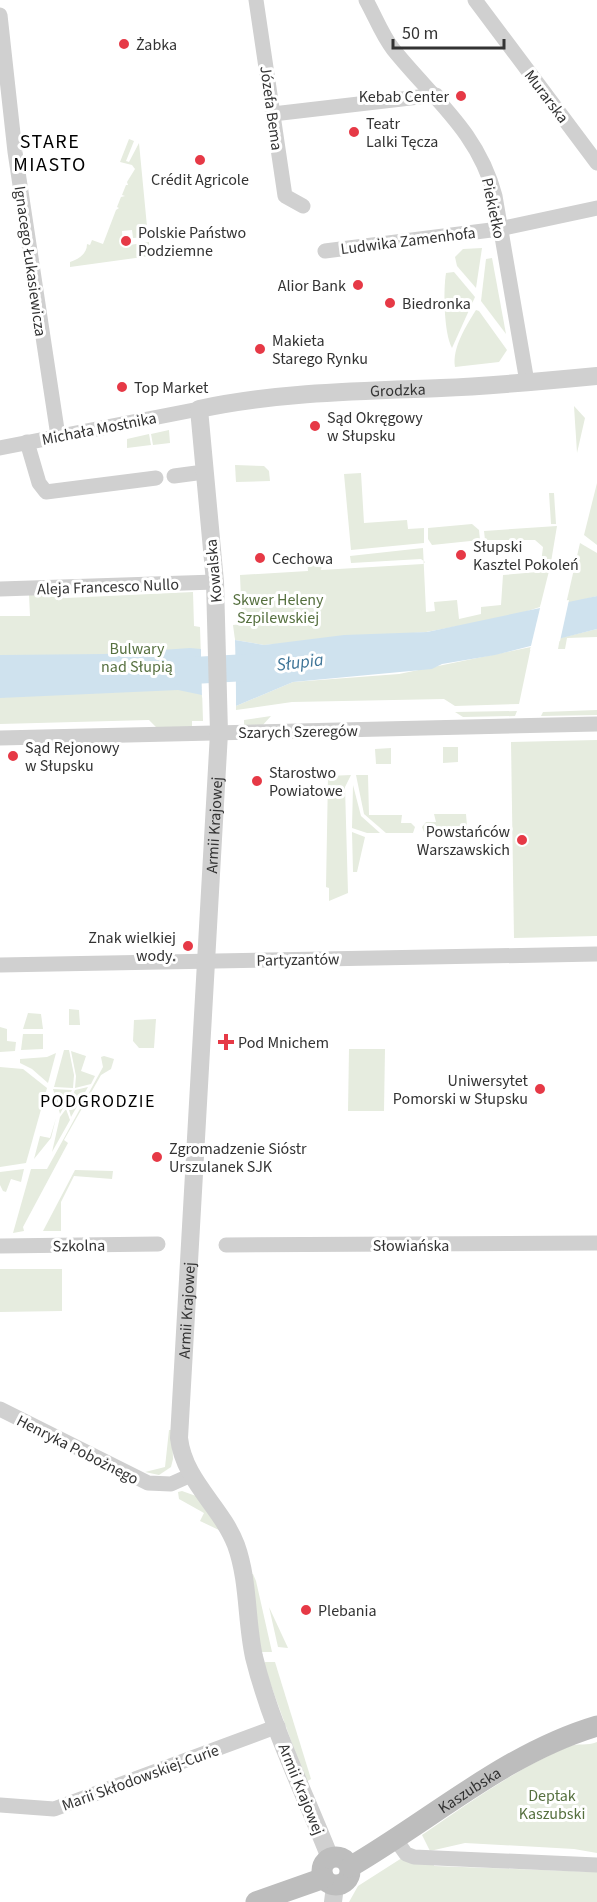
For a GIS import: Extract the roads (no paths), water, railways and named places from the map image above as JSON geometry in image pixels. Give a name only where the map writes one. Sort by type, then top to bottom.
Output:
[{"type":"main road","name":"Kaszubska","points":[[350,1867],[396,1840],[525,1755],[572,1734],[597,1726]]},
{"type":"main road","points":[[256,1902],[330,1889],[348,1879],[350,1867],[344,1859],[330,1858],[322,1869],[330,1889]]},
{"type":"street","name":"Józefa Bema","points":[[256,0],[285,196],[303,206]]},
{"type":"street","name":"Piekiełko","points":[[366,0],[393,49],[436,95],[466,133],[486,170],[495,196],[527,382]]},
{"type":"street","name":"Murarska","points":[[475,0],[597,163]]},
{"type":"street","name":"Ignacego Łukasiewicza","points":[[0,15],[7,153],[58,436]]},
{"type":"street","points":[[273,114],[436,95]]},
{"type":"street","name":"Ludwika Zamenhofa","points":[[324,251],[499,229],[597,208]]},
{"type":"street","name":"Grodzka","points":[[199,409],[234,402],[325,392],[527,382],[597,376]]},
{"type":"street","name":"Michała Mostnika","points":[[0,448],[199,409]]},
{"type":"street","name":"Kowalska","points":[[199,409],[218,626],[219,733]]},
{"type":"street","points":[[27,442],[39,483],[46,492],[156,478]]},
{"type":"street","points":[[174,476],[204,472]]},
{"type":"street","name":"Aleja Francesco Nullo","points":[[0,589],[215,582]]},
{"type":"street","name":"Szarych Szeregów","points":[[0,738],[597,724]]},
{"type":"street","name":"Armii Krajowej","points":[[219,733],[204,961],[179,1438],[183,1457],[191,1476],[221,1517],[235,1544],[242,1571],[255,1658],[278,1726],[330,1858]]},
{"type":"street","name":"Partyzantów","points":[[0,965],[597,954]]},
{"type":"street","name":"Słowiańska","points":[[226,1245],[597,1243]]},
{"type":"street","name":"Szkolna","points":[[0,1246],[158,1244]]},
{"type":"street","name":"Henryka Pobożnego","points":[[0,1409],[148,1483],[171,1484],[191,1476]]},
{"type":"street","name":"Marii Skłodowskiej-Curie","points":[[0,1805],[54,1809],[278,1726]]},
{"type":"street","points":[[396,1840],[406,1854],[414,1857],[597,1865]]},
{"type":"water","points":[[597,596],[597,629],[495,655],[442,664],[432,669],[293,682],[236,706],[235,640],[264,645],[344,635],[427,632]]},
{"type":"water","points":[[201,649],[202,695],[178,690],[0,698],[0,655],[104,654]]},
{"type":"waterway","name":"Słupia","points":[[166,672],[272,666]]},
{"type":"place","name":"Żabka","points":[[124,44]]},
{"type":"place","name":"Kebab Center","points":[[461,96]]},
{"type":"place","name":"Teatr Lalki Tęcza","points":[[354,132]]},
{"type":"place","name":"Crédit Agricole","points":[[200,160]]},
{"type":"place","name":"Polskie Państwo Podziemne","points":[[126,241]]},
{"type":"place","name":"Alior Bank","points":[[358,285]]},
{"type":"place","name":"Biedronka","points":[[390,303]]},
{"type":"place","name":"Makieta Starego Rynku","points":[[260,349]]},
{"type":"place","name":"Top Market","points":[[122,387]]},
{"type":"place","name":"Sąd Okręgowy w Słupsku","points":[[315,426]]},
{"type":"place","name":"Słupski Kasztel Pokoleń","points":[[461,555]]},
{"type":"place","name":"Cechowa","points":[[260,558]]},
{"type":"place","name":"Sąd Rejonowy w Słupsku","points":[[13,756]]},
{"type":"place","name":"Starostwo Powiatowe","points":[[257,781]]},
{"type":"place","name":"Powstańców Warszawskich","points":[[522,840]]},
{"type":"place","name":"Znak wielkiej wody.","points":[[188,946]]},
{"type":"place","name":"Pod Mnichem","points":[[226,1042]]},
{"type":"place","name":"Uniwersytet Pomorski w Słupsku","points":[[540,1089]]},
{"type":"place","name":"Zgromadzenie Sióstr Urszulanek SJK","points":[[157,1157]]},
{"type":"place","name":"Plebania","points":[[306,1610]]},
{"type":"district","name":"STARE MIASTO","points":[[50,152]]},
{"type":"district","name":"PODGRODZIE","points":[[98,1101]]},
{"type":"park label","name":"Skwer Heleny Szpilewskiej","points":[[278,608]]},
{"type":"park label","name":"Bulwary nad Słupią","points":[[137,657]]},
{"type":"park label","name":"Deptak Kaszubski","points":[[552,1804]]}]
